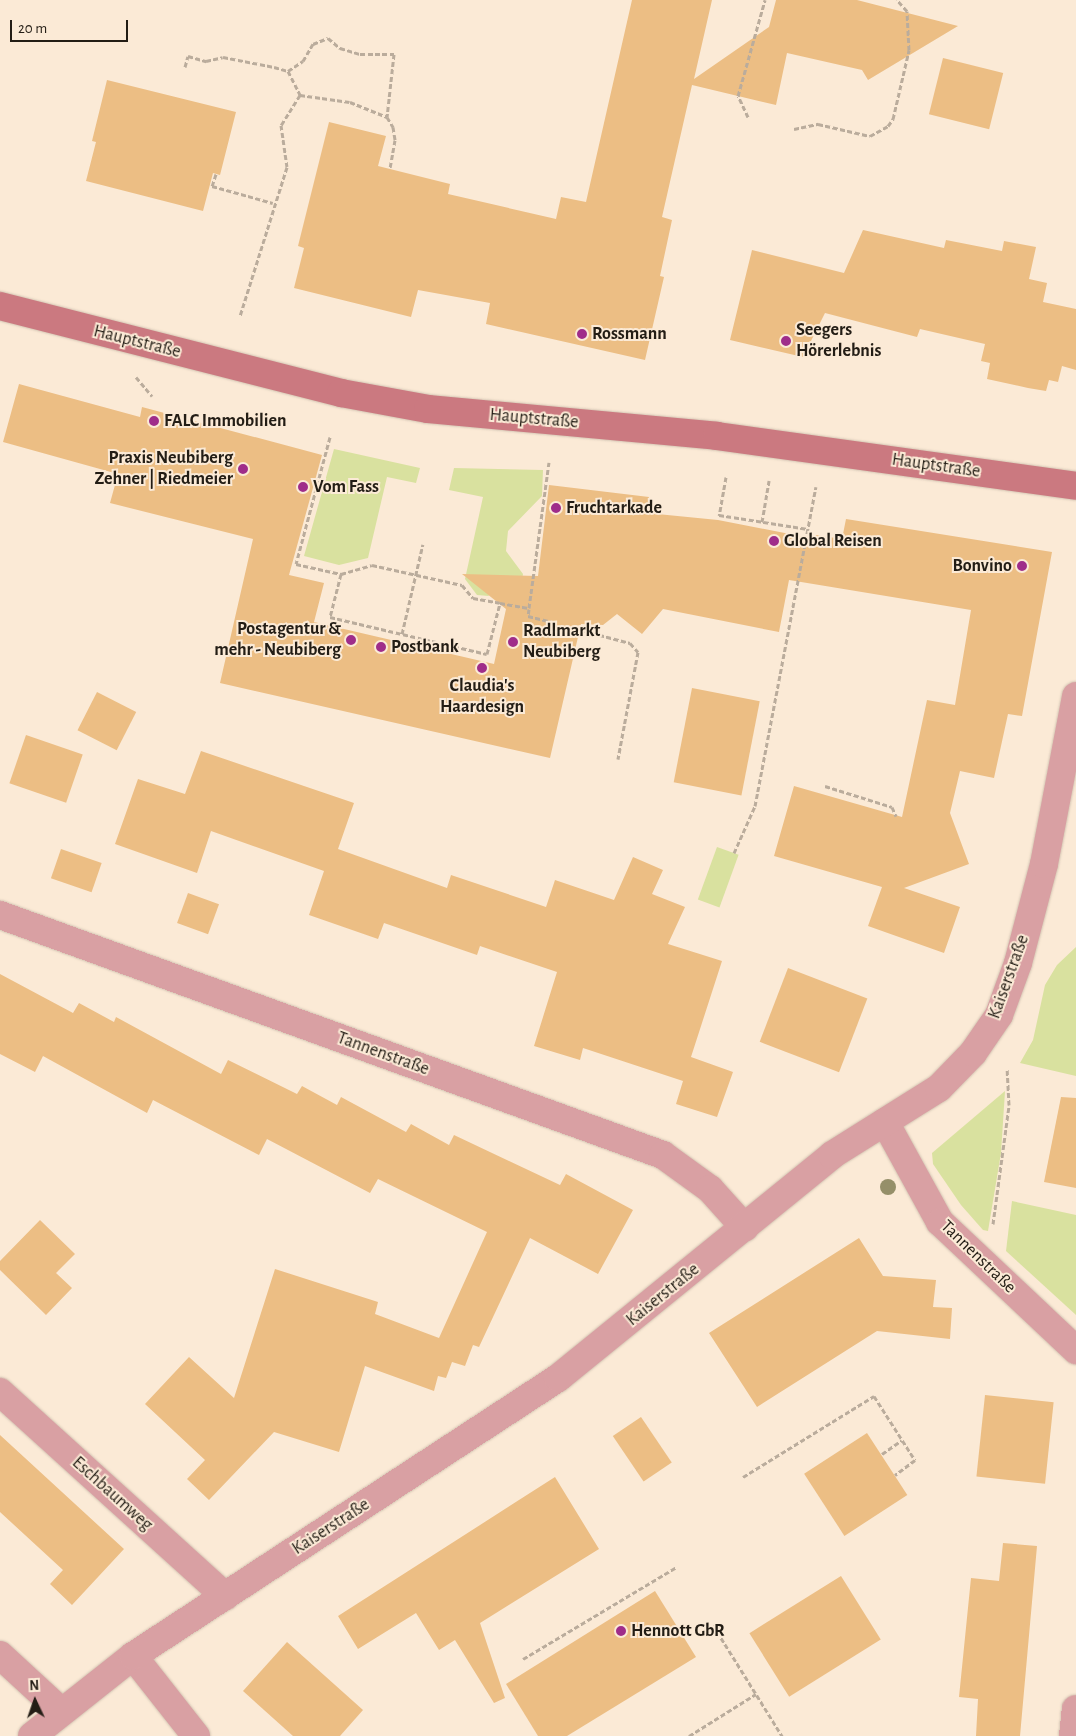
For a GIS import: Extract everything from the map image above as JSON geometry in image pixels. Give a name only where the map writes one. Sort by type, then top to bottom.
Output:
[{"type":"street","name":"Hauptstraße","points":[[0,306],[341,393],[428,409],[717,436],[1076,486]]},
{"type":"street","name":"Kaiserstraße","points":[[32,1736],[133,1656],[558,1378],[745,1228],[832,1155],[939,1088],[973,1052],[999,1015],[1018,963],[1044,864],[1076,696]]},
{"type":"street","name":"Tannenstraße","points":[[0,915],[663,1155],[710,1189],[745,1228]]},
{"type":"street","name":"Tannenstraße","points":[[885,1122],[940,1222],[1076,1350]]},
{"type":"street","name":"Eschbaumweg","points":[[0,1392],[225,1596]]},
{"type":"street","points":[[0,1655],[61,1712]]},
{"type":"street","points":[[133,1656],[196,1736]]},
{"type":"street","points":[[1074,1736],[1076,1709]]},
{"type":"path","points":[[748,117],[738,96],[765,0]]},
{"type":"path","points":[[794,128],[818,124],[870,136],[888,126],[893,119],[909,50],[907,11],[897,0]]},
{"type":"path","points":[[185,67],[188,56],[206,61],[223,57],[288,71],[303,61],[313,44],[328,38],[340,48],[360,54],[394,54],[387,117]]},
{"type":"path","points":[[288,71],[300,95]]},
{"type":"path","points":[[300,95],[350,102],[387,117],[393,127],[394,140],[390,169]]},
{"type":"path","points":[[240,316],[273,203],[286,168],[281,125],[300,95]]},
{"type":"path","points":[[216,174],[212,186],[273,203]]},
{"type":"path","points":[[330,437],[296,564],[340,574],[372,565],[462,585],[473,598],[529,608]]},
{"type":"path","points":[[549,462],[528,616],[552,622]]},
{"type":"path","points":[[726,477],[719,515],[808,529]]},
{"type":"path","points":[[762,522],[769,481]]},
{"type":"path","points":[[734,853],[755,806],[816,487]]},
{"type":"path","points":[[402,634],[423,544]]},
{"type":"path","points":[[340,574],[330,617],[487,654],[500,604]]},
{"type":"path","points":[[570,627],[624,640],[638,652],[618,759]]},
{"type":"path","points":[[825,786],[892,807],[896,816]]},
{"type":"path","points":[[986,1265],[1002,1177],[1009,1105],[1007,1068]]},
{"type":"path","points":[[743,1476],[874,1396],[915,1460],[895,1475]]},
{"type":"path","points":[[882,1454],[902,1440]]},
{"type":"path","points":[[524,1659],[676,1567]]},
{"type":"path","points":[[713,1625],[782,1736]]},
{"type":"path","points":[[689,1736],[756,1694]]},
{"type":"green space","points":[[334,449],[420,468],[416,483],[387,477],[368,558],[339,565],[304,556]]},
{"type":"green space","points":[[454,468],[543,470],[542,496],[508,531],[506,551],[523,574],[519,599],[486,589],[489,596],[477,595],[465,579],[483,497],[449,490]]},
{"type":"green space","points":[[717,847],[739,855],[719,907],[698,900]]},
{"type":"green space","points":[[1076,947],[1076,1076],[1020,1063],[1033,1040],[1045,985],[1057,965]]},
{"type":"green space","points":[[1005,1091],[1001,1153],[988,1231],[983,1230],[961,1205],[933,1164],[932,1153]]},
{"type":"green space","points":[[1012,1201],[1076,1215],[1076,1315],[1006,1251]]},
{"type":"building","points":[[632,0],[712,0],[694,79],[769,27],[776,0],[857,0],[958,26],[868,80],[862,70],[787,53],[776,105],[692,85],[662,217],[672,220],[660,276],[664,277],[645,360],[486,324],[490,303],[418,290],[411,317],[294,288],[304,248],[298,246],[329,122],[386,136],[378,166],[450,184],[448,194],[556,219],[561,197],[586,202]]},
{"type":"building","points":[[943,58],[1003,73],[989,129],[929,114]]},
{"type":"building","points":[[107,80],[236,112],[220,175],[213,173],[203,211],[86,181],[96,142],[92,141]]},
{"type":"building","points":[[863,230],[944,248],[946,240],[1002,251],[1004,241],[1036,247],[1029,279],[1047,283],[1043,302],[1076,309],[1076,370],[1062,366],[1058,382],[1049,380],[1046,391],[987,379],[990,363],[981,361],[985,344],[920,329],[917,337],[825,313],[803,357],[730,340],[752,250],[844,273]]},
{"type":"building","points":[[19,384],[140,417],[142,407],[322,455],[289,575],[324,583],[314,622],[494,664],[506,609],[462,574],[538,576],[549,485],[649,497],[647,513],[718,520],[815,539],[816,535],[842,539],[846,519],[1052,552],[1022,716],[1008,714],[994,778],[960,771],[950,813],[969,864],[904,888],[960,907],[944,953],[868,926],[882,887],[774,856],[794,786],[902,817],[927,700],[955,705],[971,610],[789,580],[779,632],[663,609],[642,634],[617,614],[603,625],[581,624],[550,758],[220,683],[253,539],[110,503],[118,474],[3,442]]},
{"type":"building","points":[[692,688],[760,701],[741,795],[674,782]]},
{"type":"building","points":[[97,692],[136,712],[117,750],[77,730]]},
{"type":"building","points":[[26,735],[83,755],[66,803],[9,783]]},
{"type":"building","points":[[201,751],[354,803],[338,849],[447,888],[451,875],[546,907],[555,880],[614,900],[633,857],[663,870],[652,894],[685,907],[668,944],[722,961],[691,1057],[733,1072],[717,1117],[676,1104],[683,1081],[583,1048],[580,1060],[534,1046],[557,972],[480,946],[477,955],[384,923],[378,939],[309,915],[324,871],[211,831],[197,873],[115,844],[138,779],[185,794]]},
{"type":"building","points":[[61,849],[102,863],[92,892],[51,878]]},
{"type":"building","points":[[188,893],[219,904],[208,934],[177,923]]},
{"type":"building","points":[[788,968],[867,998],[839,1072],[760,1042]]},
{"type":"building","points":[[0,974],[73,1013],[79,1003],[114,1022],[116,1017],[221,1074],[228,1060],[297,1094],[302,1086],[337,1105],[341,1097],[406,1132],[411,1124],[449,1145],[454,1135],[560,1185],[566,1174],[633,1210],[598,1274],[530,1238],[479,1347],[473,1345],[465,1366],[452,1362],[446,1378],[438,1376],[434,1391],[365,1366],[339,1452],[274,1432],[209,1500],[187,1479],[205,1460],[145,1404],[189,1357],[234,1398],[275,1269],[378,1302],[375,1314],[439,1338],[487,1232],[378,1179],[370,1193],[267,1139],[259,1155],[153,1100],[147,1113],[43,1056],[35,1072],[0,1054]]},
{"type":"building","points":[[1061,1097],[1076,1098],[1076,1188],[1044,1182]]},
{"type":"building","points":[[40,1220],[75,1254],[56,1273],[72,1288],[46,1315],[0,1270],[0,1261]]},
{"type":"building","points":[[859,1238],[883,1276],[936,1280],[933,1307],[952,1308],[950,1339],[877,1331],[757,1407],[709,1333]]},
{"type":"building","points":[[985,1395],[1054,1402],[1045,1484],[976,1477]]},
{"type":"building","points":[[641,1417],[672,1463],[644,1482],[613,1436]]},
{"type":"building","points":[[867,1433],[907,1495],[844,1536],[804,1474]]},
{"type":"building","points":[[0,1435],[124,1549],[72,1605],[50,1584],[63,1570],[0,1512]]},
{"type":"building","points":[[555,1477],[599,1549],[480,1623],[505,1698],[494,1703],[455,1640],[439,1650],[416,1613],[358,1649],[338,1616]]},
{"type":"building","points":[[1003,1543],[1037,1546],[1020,1736],[976,1736],[978,1699],[959,1697],[971,1578],[999,1581]]},
{"type":"building","points":[[841,1576],[881,1640],[789,1697],[749,1633]]},
{"type":"building","points":[[655,1591],[696,1657],[567,1736],[538,1736],[506,1684]]},
{"type":"building","points":[[287,1642],[363,1710],[340,1736],[293,1736],[243,1691]]},
{"type":"place","name":"Rossmann","points":[[582,334]]},
{"type":"place","name":"Seegers Hörerlebnis","points":[[786,341]]},
{"type":"place","name":"FALC Immobilien","points":[[154,421]]},
{"type":"place","name":"Praxis Neubiberg Zehner | Riedmeier","points":[[243,469]]},
{"type":"place","name":"Vom Fass","points":[[303,487]]},
{"type":"place","name":"Fruchtarkade","points":[[556,508]]},
{"type":"place","name":"Global Reisen","points":[[774,541]]},
{"type":"place","name":"Bonvino","points":[[1022,566]]},
{"type":"place","name":"Postagentur & mehr - Neubiberg","points":[[351,640]]},
{"type":"place","name":"Radlmarkt Neubiberg","points":[[513,642]]},
{"type":"place","name":"Postbank","points":[[381,647]]},
{"type":"place","name":"Claudia's Haardesign","points":[[482,668]]},
{"type":"place","name":"Hennott GbR","points":[[621,1631]]}]
